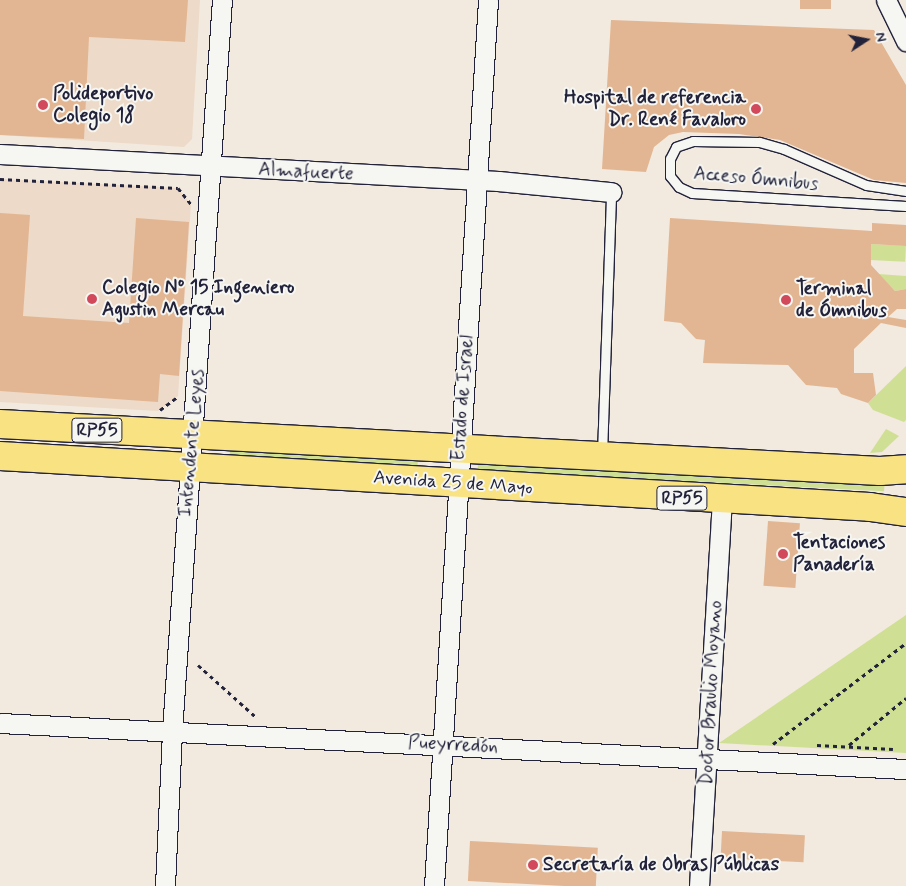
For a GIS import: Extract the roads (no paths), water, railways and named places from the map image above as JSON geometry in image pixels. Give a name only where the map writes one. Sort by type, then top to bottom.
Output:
[{"type":"main road","name":"Avenida 25 de Mayo","points":[[0,424],[193,436],[460,448],[880,471],[906,469]]},
{"type":"main road","name":"Avenida 25 de Mayo","points":[[0,456],[189,465],[457,484],[870,507],[906,512]]},
{"type":"street","name":"Intendente Leyes","points":[[165,886],[172,731],[189,465],[193,436],[222,0]]},
{"type":"street","name":"Estado de Israel","points":[[434,886],[488,0]]},
{"type":"street","points":[[886,0],[906,41]]},
{"type":"street","name":"Almafuerte","points":[[0,154],[477,181],[611,192]]},
{"type":"street","name":"Doctor Braulio Moyano","points":[[699,886],[722,500]]},
{"type":"street","name":"Pueyrredón","points":[[0,723],[906,769]]},
{"type":"lane","name":"Acceso Ómnibus","points":[[906,191],[866,184],[800,155],[758,142],[693,141],[676,147],[670,159],[670,176],[679,188],[692,194],[906,206]]},
{"type":"lane","points":[[602,456],[611,192]]},
{"type":"place","name":"Polideportivo Colegio 18","points":[[43,105]]},
{"type":"place","name":"Hospital de referencia Dr. René Favaloro","points":[[756,109]]},
{"type":"place","name":"Colegio Nº 15 Ingeniero Agustin Mercau","points":[[92,299]]},
{"type":"place","name":"Terminal de Ómnibus","points":[[786,300]]},
{"type":"place","name":"Tentaciones Panadería","points":[[783,554]]},
{"type":"place","name":"Secretaría de Obras Públicas","points":[[533,865]]}]
